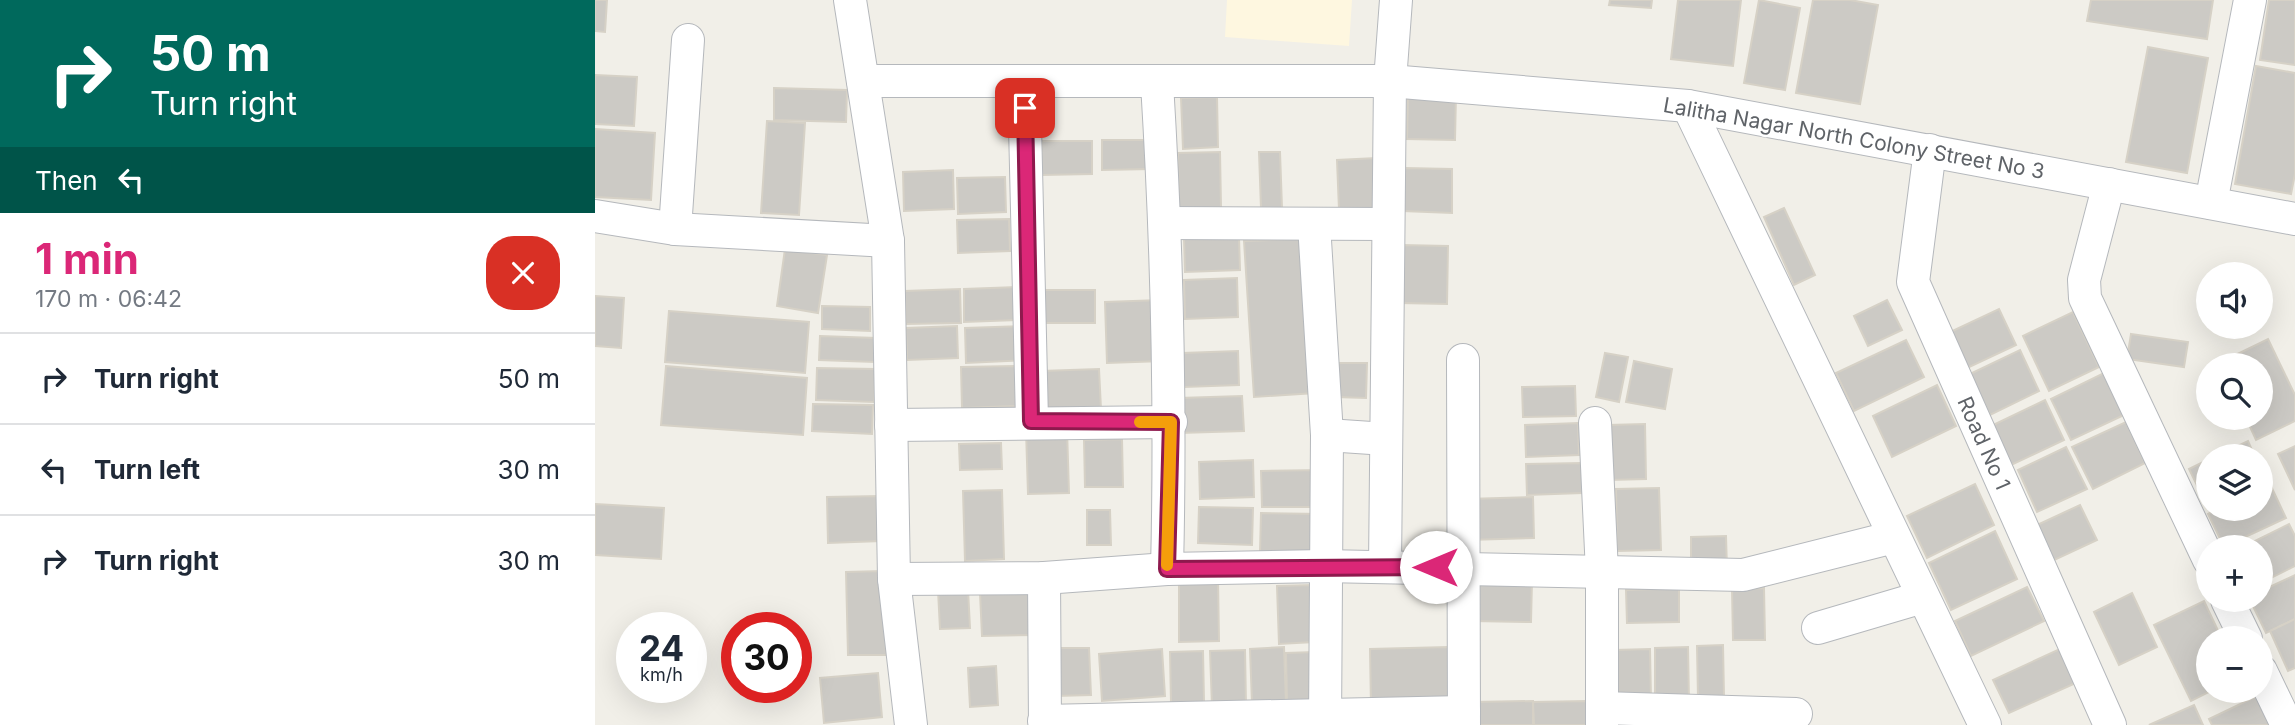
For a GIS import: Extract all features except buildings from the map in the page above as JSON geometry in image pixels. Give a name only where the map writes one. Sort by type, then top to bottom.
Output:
[{"type":"street","points":[[850,0],[888,241],[894,579],[911,725]]},
{"type":"street","points":[[1385,567],[1387,224],[1390,81],[1396,0]]},
{"type":"street","points":[[2211,203],[2250,0]]},
{"type":"street","points":[[675,229],[688,40]]},
{"type":"street","name":"Lalitha Nagar North Colony Street No 3","points":[[863,81],[1390,81],[1688,106],[2295,219]]},
{"type":"street","points":[[1024,83],[1031,421]]},
{"type":"street","points":[[1157,83],[1165,223],[1171,422],[1167,569]]},
{"type":"street","points":[[1688,106],[1985,725]]},
{"type":"street","name":"Road No 1","points":[[1930,150],[1913,282],[2110,725]]},
{"type":"street","points":[[2109,184],[2084,280],[2085,298],[2197,535]]},
{"type":"street","points":[[595,216],[675,229],[888,241]]},
{"type":"street","points":[[1165,223],[1387,224]]},
{"type":"street","points":[[1314,223],[1327,435],[1325,720]]},
{"type":"street","points":[[1044,578],[1045,723],[1464,718],[1461,567],[1463,360]]},
{"type":"street","points":[[891,425],[1031,421],[1171,422]]},
{"type":"street","points":[[1595,423],[1602,572],[1602,716],[1796,714]]},
{"type":"street","points":[[1327,435],[1386,439]]},
{"type":"street","points":[[894,579],[1044,578],[1167,569],[1324,566],[1743,575],[1894,537]]},
{"type":"street","points":[[1818,628],[1923,597]]},
{"type":"street","points":[[2273,696],[2287,725]]},
{"type":"shaded area","points":[[1227,0],[1352,0],[1349,46],[1225,37]]},
{"type":"slow traffic","points":[[1140,422],[1171,422],[1167,565]]},
{"type":"route","points":[[1025,108],[1031,421],[1171,422],[1167,569],[1436,567]]}]
